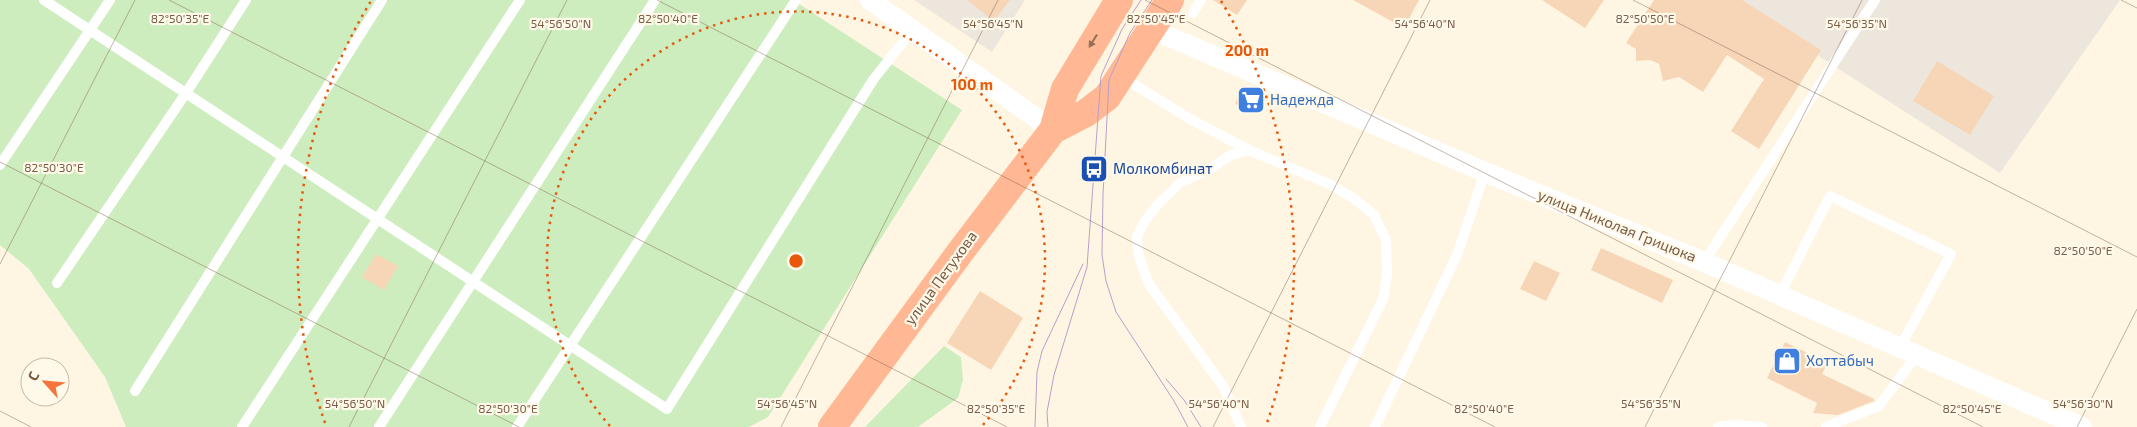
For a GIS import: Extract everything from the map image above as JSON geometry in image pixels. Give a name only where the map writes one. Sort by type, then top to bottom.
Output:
[{"type":"highway","name":"улица Петухова","points":[[841,419],[961,250],[1053,130],[1065,89],[1119,0]]},
{"type":"highway","name":"улица Петухова","points":[[1053,130],[1086,113],[1107,97],[1170,0]]},
{"type":"street","points":[[870,0],[1053,130]]},
{"type":"street","name":"улица Николая Грицюка","points":[[1151,29],[1485,172],[1704,262],[2082,427]]},
{"type":"lane","points":[[44,0],[667,409],[873,80],[913,29]]},
{"type":"lane","points":[[0,165],[110,0]]},
{"type":"lane","points":[[57,283],[186,93],[246,0]]},
{"type":"lane","points":[[134,391],[382,0]]},
{"type":"lane","points":[[242,427],[520,0]]},
{"type":"lane","points":[[379,427],[655,0]]},
{"type":"lane","points":[[516,427],[796,0]]},
{"type":"lane","points":[[1194,13],[1201,0]]},
{"type":"lane","points":[[1704,262],[1875,0]]},
{"type":"lane","points":[[1121,76],[1190,119],[1249,150],[1329,184],[1356,199],[1374,215],[1386,240],[1387,273],[1384,297],[1320,427]]},
{"type":"lane","points":[[1241,427],[1222,386],[1149,284],[1138,257],[1137,236],[1145,221],[1158,204],[1180,183],[1213,167],[1231,155],[1249,150]]},
{"type":"lane","points":[[1376,427],[1457,255],[1485,172]]},
{"type":"lane","points":[[1780,296],[1830,196],[1951,254],[1908,352],[1879,406],[1826,427]]},
{"type":"lane","points":[[1718,427],[1736,425],[1762,427]]},
{"type":"shaded area","points":[[914,0],[1025,0],[992,52]]},
{"type":"shaded area","points":[[1732,0],[2120,0],[2000,173]]},
{"type":"green space","points":[[0,0],[793,0],[962,110],[768,417],[749,427],[126,427],[105,377],[29,269],[0,245]]},
{"type":"green space","points":[[944,346],[961,357],[963,380],[958,398],[918,427],[865,427]]},
{"type":"building","points":[[967,0],[1010,0],[994,21]]},
{"type":"building","points":[[1213,0],[1247,0],[1237,15]]},
{"type":"building","points":[[1353,0],[1419,0],[1404,28]]},
{"type":"building","points":[[1542,0],[1604,0],[1585,28]]},
{"type":"building","points":[[1654,0],[1742,0],[1821,50],[1759,149],[1731,131],[1764,79],[1727,55],[1703,92],[1679,77],[1663,81],[1659,64],[1650,60],[1636,61],[1636,49],[1626,43]]},
{"type":"building","points":[[1937,61],[1994,96],[1970,135],[1913,101]]},
{"type":"building","name":"Надежда","points":[[1242,86],[1266,96],[1259,113],[1235,104]]},
{"type":"building","points":[[1601,248],[1673,280],[1662,303],[1591,270]]},
{"type":"building","points":[[376,254],[398,266],[384,290],[362,277]]},
{"type":"building","points":[[1534,261],[1560,273],[1546,301],[1520,289]]},
{"type":"building","points":[[980,291],[1023,318],[991,370],[947,343]]},
{"type":"building","points":[[1785,342],[1828,363],[1822,374],[1874,399],[1874,401],[1838,415],[1813,413],[1817,403],[1767,378]]},
{"type":"tram line","points":[[1048,427],[1047,412],[1054,375],[1087,267],[1101,76],[1122,29],[1141,0]]},
{"type":"tram line","points":[[1152,0],[1130,33],[1109,80],[1102,255],[1106,281],[1116,312],[1174,401],[1188,427]]},
{"type":"tram line","points":[[1035,427],[1037,372],[1042,351],[1083,264]]},
{"type":"tram line","points":[[1166,379],[1184,400],[1201,427]]},
{"type":"place","name":"Надежда","points":[[1251,100]]},
{"type":"place","name":"Молкомбинат","points":[[1094,169]]},
{"type":"place","name":"Хоттабыч","points":[[1787,361]]}]
